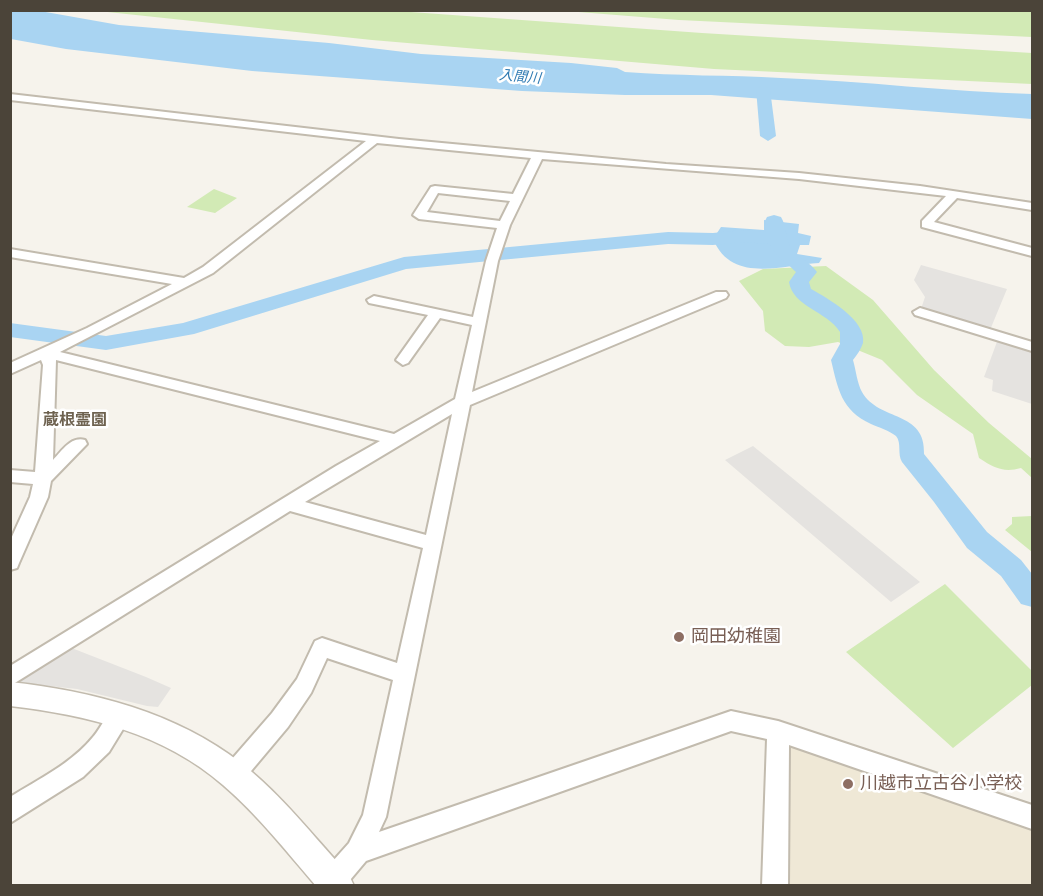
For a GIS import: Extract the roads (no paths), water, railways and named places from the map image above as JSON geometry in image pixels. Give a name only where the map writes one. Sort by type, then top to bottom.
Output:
[{"type":"street","points":[[10,97],[375,139],[799,176],[956,194],[1032,206]]},
{"type":"street","points":[[10,369],[47,353],[186,282],[237,249],[375,139]]},
{"type":"street","points":[[10,694],[44,699],[120,717],[157,728],[178,739],[233,775],[254,794],[335,883],[358,852],[374,817],[494,253],[504,225],[538,155]]},
{"type":"street","points":[[504,225],[419,214],[435,189],[518,198]]},
{"type":"street","points":[[956,194],[926,224],[1032,252]]},
{"type":"street","points":[[10,253],[186,282]]},
{"type":"street","points":[[10,677],[393,439],[462,402],[721,295]]},
{"type":"street","points":[[374,300],[479,322]]},
{"type":"street","points":[[920,312],[1032,346]]},
{"type":"street","points":[[404,360],[437,313]]},
{"type":"street","points":[[47,353],[393,439]]},
{"type":"street","points":[[10,563],[39,497],[43,479],[50,365],[47,353]]},
{"type":"street","points":[[10,476],[43,479],[79,444]]},
{"type":"street","points":[[289,504],[433,544]]},
{"type":"street","points":[[233,775],[280,720],[304,686],[322,648],[405,675]]},
{"type":"street","points":[[10,811],[75,770],[101,745],[120,717]]},
{"type":"street","points":[[358,852],[731,721],[778,731],[1032,817]]},
{"type":"street","points":[[775,885],[778,731]]},
{"type":"water","name":"入間川","points":[[10,11],[40,11],[119,25],[329,43],[421,54],[571,63],[617,68],[625,72],[812,79],[1032,94],[1032,119],[711,95],[625,95],[522,91],[252,71],[66,49],[11,39]]},
{"type":"water","points":[[764,220],[799,224],[798,233],[811,236],[809,245],[800,245],[797,254],[822,258],[819,263],[759,269],[745,267],[732,262],[721,253],[713,239],[721,227],[764,230]]},
{"type":"waterway","points":[[763,89],[768,136]]},
{"type":"waterway","points":[[774,221],[776,239]]},
{"type":"waterway","points":[[10,330],[106,343],[186,329],[404,263],[668,238],[713,239],[743,236],[776,239]]},
{"type":"waterway","points":[[776,239],[787,257],[796,261],[807,272],[799,282],[801,292],[840,318],[851,332],[851,344],[842,360],[851,395],[869,413],[905,430],[912,442],[911,456],[944,495],[977,540],[1011,568],[1032,595]]},
{"type":"place","name":"岡田幼稚園","points":[[679,637]]},
{"type":"place","name":"川越市立古谷小学校","points":[[848,784]]},
{"type":"district","name":"蔵根霊園","points":[[75,420]]}]
